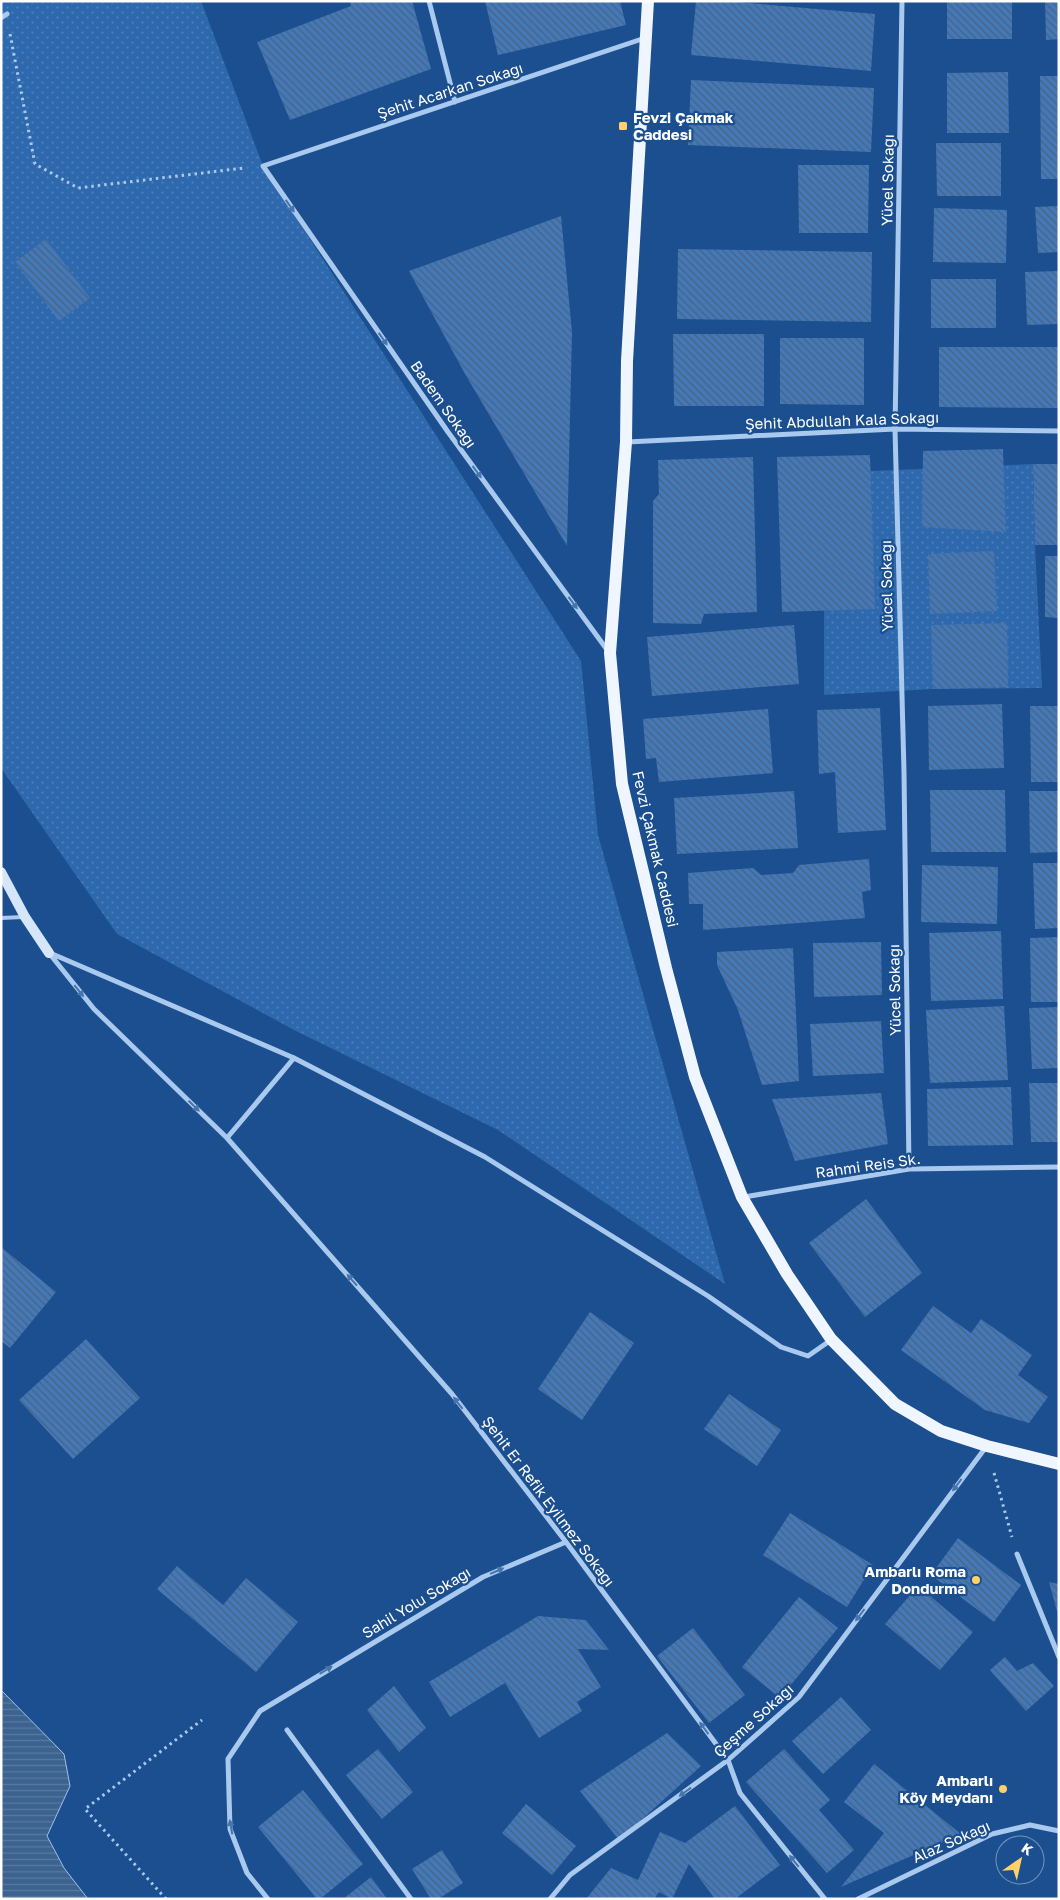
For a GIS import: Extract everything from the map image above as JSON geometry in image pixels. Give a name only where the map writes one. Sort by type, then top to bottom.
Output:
[{"type":"main road","name":"Fevzi Çakmak Caddesi","points":[[648,1],[627,361],[626,442],[610,653],[622,784],[666,968],[695,1077],[742,1197],[787,1274],[831,1340],[895,1404],[941,1431],[986,1446],[1059,1464]]},
{"type":"street","points":[[428,1],[455,102]]},
{"type":"street","name":"Yücel Sokağı","points":[[902,1],[895,429],[904,772],[909,1170]]},
{"type":"street","points":[[1,18],[7,14]]},
{"type":"street","name":"Şehit Acarkan Sokağı","points":[[263,166],[646,38]]},
{"type":"street","name":"Badem Sokağı","points":[[263,166],[448,432],[610,653]]},
{"type":"street","name":"Şehit Abdullah Kala Sokağı","points":[[626,442],[895,429],[1059,430]]},
{"type":"street","points":[[1,872],[25,917],[49,953],[294,1058],[485,1158],[708,1296],[781,1347],[808,1356],[831,1340]]},
{"type":"street","name":"Şehit Er Refik Eyilmez Sokağı","points":[[49,953],[94,1009],[226,1138],[452,1394],[566,1542],[728,1760],[740,1793],[825,1899]]},
{"type":"street","points":[[226,1138],[294,1058]]},
{"type":"street","name":"Rahmi Reis Sk.","points":[[742,1197],[909,1170],[1059,1167]]},
{"type":"street","name":"Çeşme Sokağı","points":[[550,1899],[570,1875],[728,1760],[799,1697],[986,1446]]},
{"type":"street","name":"Sahil Yolu Sokağı","points":[[268,1899],[247,1873],[230,1829],[228,1760],[260,1711],[483,1577],[566,1542]]},
{"type":"street","points":[[1017,1554],[1059,1657]]},
{"type":"street","points":[[287,1730],[412,1899]]},
{"type":"street","name":"Alaz Sokağı","points":[[858,1899],[992,1834],[1030,1825],[1059,1830]]},
{"type":"lane","points":[[1,918],[25,917]]},
{"type":"path","points":[[7,14],[35,164],[78,188],[263,166]]},
{"type":"path","points":[[986,1446],[1017,1554]]},
{"type":"path","points":[[166,1899],[84,1809],[202,1720]]},
{"type":"shaded area","points":[[1,1],[201,1],[263,166],[581,661],[598,835],[725,1284],[498,1130],[296,1031],[117,934],[1,768]]},
{"type":"shaded area","points":[[1033,464],[1042,688],[933,689],[824,695],[824,473]]},
{"type":"shaded area","points":[[1,1690],[64,1754],[70,1786],[47,1836],[64,1868],[88,1899],[1,1899]]},
{"type":"building","points":[[350,1],[412,1],[431,69],[290,120],[257,42],[351,6]]},
{"type":"building","points":[[485,1],[620,1],[626,25],[498,55]]},
{"type":"building","points":[[696,1],[726,1],[875,14],[871,71],[691,55]]},
{"type":"building","points":[[947,1],[1012,1],[1012,39],[947,39]]},
{"type":"building","points":[[1045,1],[1059,1],[1059,39],[1046,40]]},
{"type":"building","points":[[1008,72],[1009,133],[947,133],[947,73]]},
{"type":"building","points":[[1040,76],[1059,76],[1059,179],[1041,179]]},
{"type":"building","points":[[691,80],[874,88],[871,152],[688,145]]},
{"type":"building","points":[[936,143],[1001,143],[1001,196],[937,196]]},
{"type":"building","points":[[798,165],[869,165],[868,233],[799,233]]},
{"type":"building","points":[[1059,206],[1059,252],[1038,253],[1035,207]]},
{"type":"building","points":[[934,208],[1007,210],[1006,263],[933,262]]},
{"type":"building","points":[[561,216],[572,332],[567,546],[465,374],[409,271]]},
{"type":"building","points":[[46,239],[90,298],[59,321],[15,262]]},
{"type":"building","points":[[678,249],[872,252],[871,322],[677,319]]},
{"type":"building","points":[[1059,271],[1059,324],[1027,325],[1025,272]]},
{"type":"building","points":[[931,279],[996,279],[996,328],[931,328]]},
{"type":"building","points":[[673,334],[764,334],[764,406],[674,406]]},
{"type":"building","points":[[780,338],[864,338],[864,405],[780,404]]},
{"type":"building","points":[[939,347],[1059,347],[1059,408],[939,407]]},
{"type":"building","points":[[1003,449],[1006,532],[922,527],[923,451]]},
{"type":"building","points":[[870,455],[875,609],[782,612],[777,457]]},
{"type":"building","points":[[753,457],[757,612],[704,614],[701,624],[653,623],[653,501],[659,494],[658,460]]},
{"type":"building","points":[[1033,464],[1059,464],[1059,545],[1035,545]]},
{"type":"building","points":[[994,551],[997,611],[930,614],[928,554]]},
{"type":"building","points":[[1045,556],[1059,556],[1059,618],[1045,617]]},
{"type":"building","points":[[1007,623],[1008,687],[933,689],[931,625]]},
{"type":"building","points":[[794,625],[799,684],[652,696],[647,637]]},
{"type":"building","points":[[1002,704],[1004,768],[929,770],[928,706]]},
{"type":"building","points":[[1030,706],[1059,706],[1059,782],[1031,782]]},
{"type":"building","points":[[880,708],[886,830],[838,833],[835,772],[819,774],[817,710]]},
{"type":"building","points":[[768,709],[773,773],[659,782],[656,758],[646,759],[643,719]]},
{"type":"building","points":[[930,790],[1005,790],[1006,852],[931,852]]},
{"type":"building","points":[[794,791],[798,848],[677,854],[674,798]]},
{"type":"building","points":[[1029,791],[1059,791],[1059,852],[1030,853]]},
{"type":"building","points":[[869,859],[871,890],[862,892],[865,918],[703,930],[703,904],[689,904],[688,873],[753,868],[761,875],[793,873],[799,865]]},
{"type":"building","points":[[1033,863],[1059,863],[1059,928],[1035,929]]},
{"type":"building","points":[[922,865],[998,867],[997,924],[921,922]]},
{"type":"building","points":[[1001,931],[1003,999],[931,1001],[929,933]]},
{"type":"building","points":[[1059,937],[1059,1002],[1031,1002],[1030,938]]},
{"type":"building","points":[[881,942],[882,995],[814,997],[813,943]]},
{"type":"building","points":[[793,948],[799,1081],[762,1085],[738,1010],[717,965],[717,952]]},
{"type":"building","points":[[1004,1006],[1008,1080],[930,1083],[926,1010]]},
{"type":"building","points":[[1059,1007],[1059,1068],[1032,1069],[1029,1008]]},
{"type":"building","points":[[881,1021],[884,1073],[813,1076],[810,1024]]},
{"type":"building","points":[[1029,1083],[1059,1083],[1059,1142],[1031,1142]]},
{"type":"building","points":[[1011,1087],[1013,1145],[928,1146],[927,1089]]},
{"type":"building","points":[[881,1093],[888,1144],[795,1161],[772,1099]]},
{"type":"building","points":[[866,1199],[922,1273],[865,1317],[809,1243]]},
{"type":"building","points":[[1,1247],[56,1292],[10,1348],[1,1341]]},
{"type":"building","points":[[933,1306],[971,1333],[981,1319],[1032,1355],[1018,1375],[1048,1397],[1029,1423],[985,1410],[901,1350]]},
{"type":"building","points":[[590,1312],[634,1343],[582,1420],[538,1389]]},
{"type":"building","points":[[86,1339],[140,1398],[73,1459],[19,1400]]},
{"type":"building","points":[[729,1394],[781,1430],[757,1466],[704,1429]]},
{"type":"building","points":[[790,1513],[873,1565],[847,1607],[763,1555]]},
{"type":"building","name":"Ambarlı Roma Dondurma","points":[[958,1538],[1021,1585],[994,1622],[931,1575]]},
{"type":"building","points":[[177,1566],[223,1605],[246,1578],[298,1622],[256,1672],[157,1589]]},
{"type":"building","points":[[1049,1582],[1059,1584],[1059,1615],[1058,1615]]},
{"type":"building","points":[[918,1586],[973,1632],[940,1670],[885,1624]]},
{"type":"building","points":[[799,1597],[838,1628],[780,1698],[742,1667]]},
{"type":"building","points":[[538,1616],[586,1620],[609,1650],[578,1649],[601,1687],[577,1702],[582,1711],[539,1738],[505,1683],[450,1717],[429,1682]]},
{"type":"building","points":[[693,1628],[745,1695],[709,1723],[657,1656]]},
{"type":"building","points":[[1005,1657],[1017,1671],[1033,1663],[1054,1686],[1026,1711],[990,1670]]},
{"type":"building","points":[[394,1686],[426,1728],[399,1752],[367,1710]]},
{"type":"building","points":[[841,1697],[871,1730],[823,1774],[792,1741]]},
{"type":"building","points":[[667,1733],[701,1766],[619,1840],[580,1791]]},
{"type":"building","points":[[378,1749],[413,1792],[382,1819],[346,1775]]},
{"type":"building","points":[[784,1749],[830,1800],[819,1810],[854,1850],[827,1873],[746,1782]]},
{"type":"building","points":[[874,1764],[961,1834],[841,1887],[884,1833],[844,1802]]},
{"type":"building","points":[[303,1790],[363,1864],[320,1899],[317,1899],[258,1827]]},
{"type":"building","points":[[526,1804],[576,1846],[552,1875],[502,1833]]},
{"type":"building","points":[[735,1806],[780,1865],[735,1899],[715,1899],[689,1864],[672,1899],[659,1892],[654,1899],[586,1899],[611,1868],[638,1880],[660,1832],[685,1843]]},
{"type":"building","points":[[442,1850],[463,1883],[438,1899],[431,1899],[412,1869]]},
{"type":"building","points":[[371,1877],[387,1899],[343,1899]]},
{"type":"place","name":"Fevzi Çakmak Caddesi","points":[[623,126]]},
{"type":"place","name":"Ambarlı Roma Dondurma","points":[[976,1580]]},
{"type":"place","name":"Ambarlı Köy Meydanı","points":[[1003,1789]]}]
